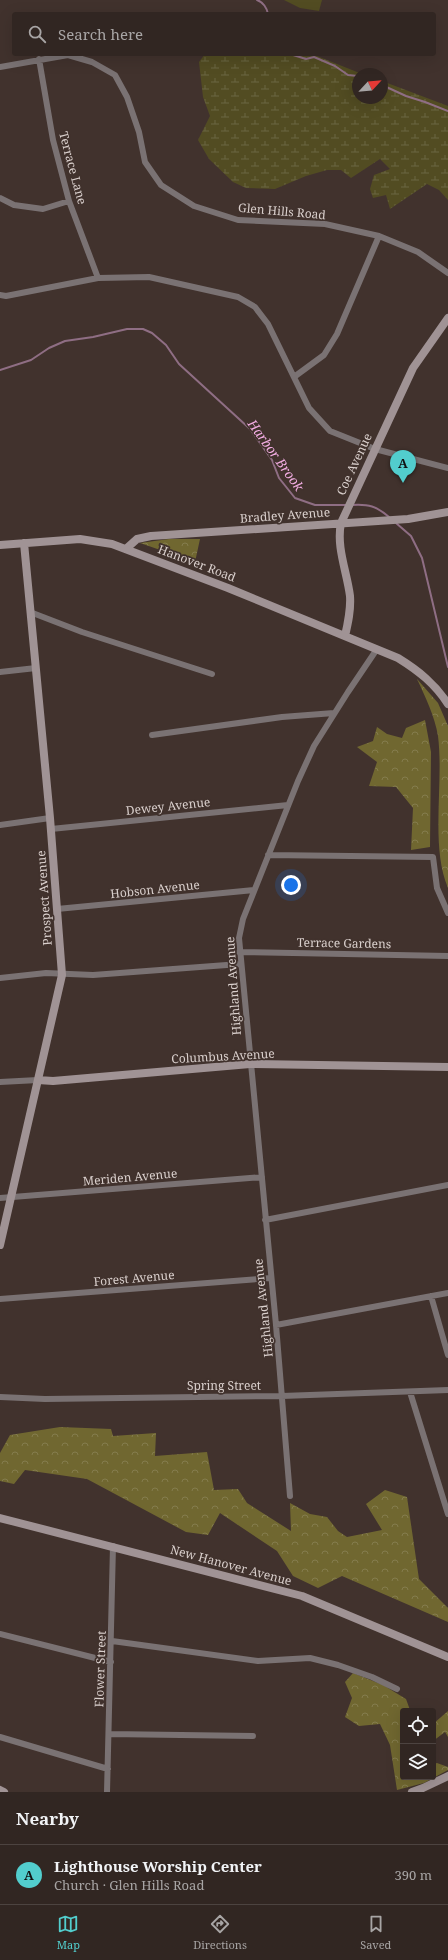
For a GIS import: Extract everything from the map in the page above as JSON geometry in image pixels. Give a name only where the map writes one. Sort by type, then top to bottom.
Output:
[{"type":"street","name":"Glen Hills Road","points":[[0,67],[61,56]]},
{"type":"street","name":"Glen Hills Road","points":[[71,56],[92,62],[115,75],[127,97],[139,132],[145,162],[161,185],[194,206],[238,220],[325,224],[379,236],[418,252],[448,272]]},
{"type":"street","name":"Terrace Lane","points":[[39,59],[53,140],[69,201],[98,278]]},
{"type":"street","points":[[0,198],[14,205],[42,209],[69,201]]},
{"type":"street","points":[[294,377],[324,355],[337,334],[379,236]]},
{"type":"street","points":[[0,295],[6,296],[98,278],[148,277],[238,297],[255,307],[268,324],[309,408],[330,431],[375,449],[448,468]]},
{"type":"street","name":"Coe Avenue","points":[[345,636],[349,619],[350,603],[339,540],[341,523],[413,368],[448,318]]},
{"type":"street","name":"Bradley Avenue","points":[[127,548],[137,539],[151,536],[358,522],[427,516],[448,512]]},
{"type":"street","name":"Hanover Road","points":[[0,545],[80,539],[102,541],[127,548],[377,649],[417,669],[439,691],[448,704]]},
{"type":"street","name":"Prospect Avenue","points":[[0,1245],[62,974],[51,829],[24,543]]},
{"type":"street","points":[[30,612],[82,632],[212,674]]},
{"type":"street","name":"Highland Avenue","points":[[290,1496],[276,1325],[240,964],[240,928],[306,763],[334,713],[377,649]]},
{"type":"street","points":[[0,672],[36,668]]},
{"type":"street","points":[[152,734],[282,717],[334,713]]},
{"type":"street","name":"Dewey Avenue","points":[[51,829],[288,805]]},
{"type":"street","points":[[0,825],[50,818]]},
{"type":"street","points":[[268,855],[433,857],[437,888],[448,913]]},
{"type":"street","name":"Hobson Avenue","points":[[57,909],[254,890]]},
{"type":"street","name":"Terrace Gardens","points":[[239,952],[448,956]]},
{"type":"street","points":[[0,978],[46,973],[93,975],[240,964]]},
{"type":"street","name":"Columbus Avenue","points":[[0,1082],[53,1080],[250,1064],[448,1067]]},
{"type":"street","name":"Meriden Avenue","points":[[0,1198],[262,1177]]},
{"type":"street","points":[[265,1220],[448,1185]]},
{"type":"street","name":"Forest Avenue","points":[[0,1300],[271,1278]]},
{"type":"street","points":[[276,1325],[448,1293]]},
{"type":"street","points":[[431,1296],[448,1355]]},
{"type":"street","name":"Spring Street","points":[[0,1397],[45,1399],[282,1396],[448,1390]]},
{"type":"street","points":[[410,1392],[446,1498],[448,1514]]},
{"type":"street","name":"New Hanover Avenue","points":[[0,1518],[302,1596],[448,1656]]},
{"type":"street","name":"Flower Street","points":[[107,1792],[112,1641],[113,1546]]},
{"type":"street","points":[[0,1634],[111,1662]]},
{"type":"street","points":[[112,1641],[258,1660],[314,1659],[338,1665],[372,1677],[397,1689]]},
{"type":"street","points":[[109,1734],[253,1736]]},
{"type":"street","points":[[0,1737],[108,1769]]},
{"type":"street","points":[[412,1792],[429,1786],[448,1776]]},
{"type":"street","points":[[0,1790],[4,1792]]},
{"type":"green space","points":[[284,0],[322,0],[319,11],[300,8]]},
{"type":"green space","points":[[204,56],[317,56],[352,70],[352,104],[388,104],[388,83],[448,106],[448,200],[439,190],[427,184],[390,209],[386,195],[373,198],[370,189],[374,175],[390,169],[380,159],[351,178],[341,170],[327,170],[306,176],[275,189],[246,188],[233,182],[209,159],[198,140],[210,116],[203,97],[199,62]]},
{"type":"green space","points":[[169,539],[200,539],[195,562],[140,543]]},
{"type":"green space","points":[[417,679],[438,703],[448,726],[448,888],[440,853],[438,814],[440,774],[437,729]]},
{"type":"green space","points":[[425,720],[431,752],[430,847],[411,850],[413,808],[396,787],[369,786],[377,762],[357,747],[373,741],[377,727],[387,734],[402,738],[406,728]]},
{"type":"green space","points":[[60,1427],[111,1429],[113,1436],[156,1433],[155,1456],[207,1452],[214,1490],[238,1489],[247,1503],[291,1531],[290,1503],[310,1514],[327,1517],[338,1531],[347,1537],[382,1530],[366,1504],[385,1490],[407,1497],[419,1579],[448,1608],[448,1622],[342,1576],[318,1588],[293,1576],[277,1551],[220,1513],[208,1535],[186,1532],[87,1479],[25,1470],[14,1484],[0,1481],[0,1453],[10,1435]]},
{"type":"green space","points":[[353,1673],[383,1685],[406,1699],[409,1708],[400,1708],[400,1780],[430,1780],[424,1783],[397,1790],[390,1745],[380,1724],[359,1726],[345,1717],[352,1698],[345,1682]]},
{"type":"green space","points":[[448,1711],[448,1737],[445,1732],[436,1739],[436,1721]]},
{"type":"green space","points":[[436,1763],[448,1767],[448,1770],[436,1776]]},
{"type":"waterway","points":[[257,0],[261,2],[268,12]]},
{"type":"waterway","points":[[296,56],[306,59],[314,57],[335,66],[348,75],[352,75]]},
{"type":"waterway","points":[[388,88],[448,111]]},
{"type":"waterway","name":"Harbor Brook","points":[[0,370],[31,360],[49,348],[65,341],[93,337],[127,329],[143,329],[152,333],[166,345],[179,364],[250,429],[272,460],[279,478],[295,498],[315,505],[347,505]]},
{"type":"waterway","name":"Harbor Brook","points":[[352,505],[372,506],[389,517]]},
{"type":"waterway","name":"Harbor Brook","points":[[396,523],[411,536],[422,558],[448,667]]},
{"type":"place","name":"Lighthouse Worship Center","points":[[403,483]]}]
